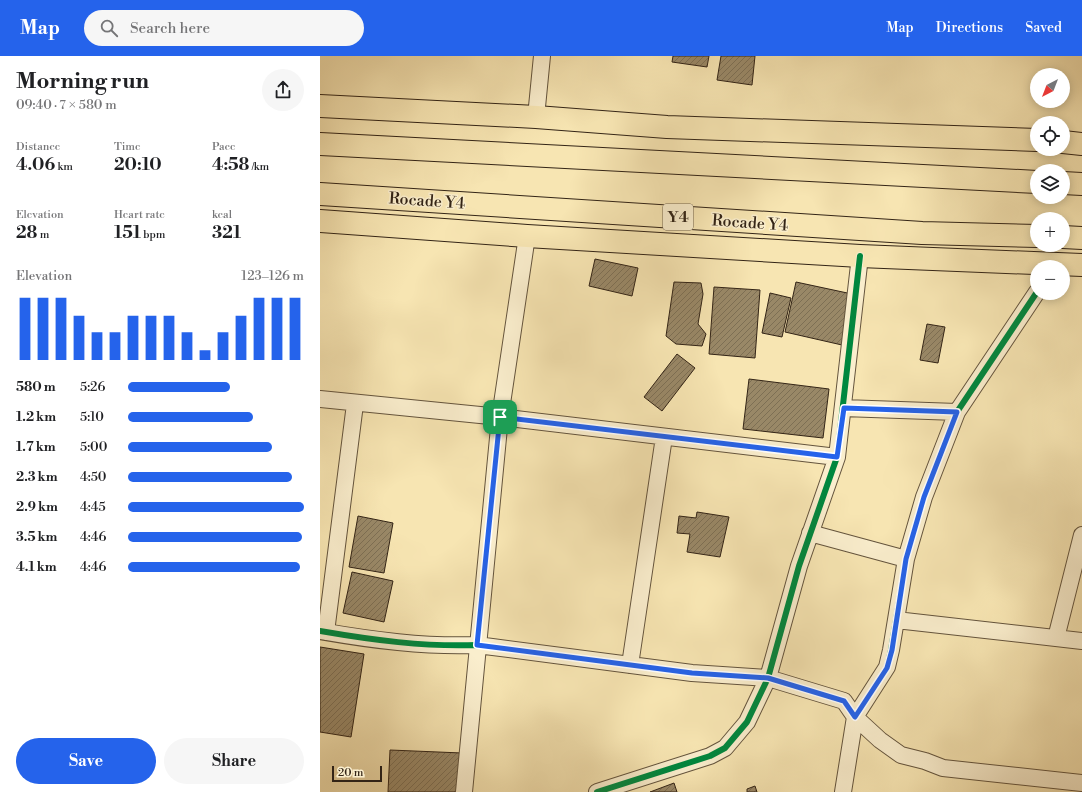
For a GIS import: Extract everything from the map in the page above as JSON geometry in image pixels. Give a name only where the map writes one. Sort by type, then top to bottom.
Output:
[{"type":"highway","points":[[320,106],[536,117],[667,126],[1030,140]]},
{"type":"highway","points":[[1070,143],[1082,144]]},
{"type":"highway","points":[[320,144],[1030,182]]},
{"type":"highway","points":[[1070,183],[1082,184]]},
{"type":"highway","name":"Rocade Y4","points":[[320,194],[922,233],[1030,236]]},
{"type":"highway","points":[[320,221],[527,236],[860,256],[1030,264]]},
{"type":"highway","points":[[1070,237],[1082,238]]},
{"type":"highway","points":[[1070,265],[1082,265]]},
{"type":"street","points":[[536,117],[542,56]]},
{"type":"street","points":[[464,792],[500,417],[527,236]]},
{"type":"street","points":[[597,792],[710,756],[725,748],[747,722],[768,678],[799,566],[837,457],[844,408],[860,256]]},
{"type":"street","points":[[843,792],[855,717],[887,668],[906,559],[924,497],[957,412],[1032,300]]},
{"type":"street","points":[[320,399],[354,404],[500,417],[837,457]]},
{"type":"street","points":[[354,404],[323,632],[416,644],[450,646],[477,645],[630,666],[768,678],[844,701],[855,717],[880,740],[901,755],[925,761],[943,768],[1082,783]]},
{"type":"street","points":[[844,408],[957,412]]},
{"type":"street","points":[[630,666],[664,436]]},
{"type":"street","points":[[810,533],[906,559]]},
{"type":"street","points":[[1056,638],[1082,535]]},
{"type":"street","points":[[896,620],[1082,641]]},
{"type":"building","points":[[673,56],[709,56],[707,67],[672,62]]},
{"type":"building","points":[[721,56],[755,56],[752,85],[717,80]]},
{"type":"building","points":[[595,259],[638,268],[632,296],[589,286]]},
{"type":"building","points":[[674,282],[701,283],[703,294],[698,324],[706,334],[702,346],[676,344],[666,336]]},
{"type":"building","points":[[796,282],[852,294],[842,345],[785,332]]},
{"type":"building","points":[[714,287],[760,290],[755,358],[709,354]]},
{"type":"building","points":[[770,293],[791,298],[782,337],[762,333]]},
{"type":"building","points":[[927,324],[945,327],[938,363],[920,360]]},
{"type":"building","points":[[677,354],[695,368],[662,411],[644,397]]},
{"type":"building","points":[[749,379],[829,389],[823,438],[743,429]]},
{"type":"building","points":[[697,512],[729,517],[720,557],[687,552],[690,534],[677,533],[679,516],[696,518]]},
{"type":"building","points":[[358,516],[393,523],[384,573],[349,567]]},
{"type":"building","points":[[352,572],[393,581],[384,622],[343,613]]},
{"type":"building","points":[[320,647],[364,654],[351,737],[320,732]]},
{"type":"building","points":[[390,750],[462,753],[460,792],[388,792]]},
{"type":"building","points":[[674,783],[677,792],[650,792]]},
{"type":"building","points":[[755,786],[757,792],[747,792],[747,789]]},
{"type":"cycle path","points":[[597,792],[710,756],[725,748],[747,722],[768,678],[799,566],[837,457],[860,256]]},
{"type":"cycle path","points":[[320,631],[418,644],[477,645],[692,673],[768,678],[844,701],[855,717],[887,667],[906,559],[924,497],[957,412],[1032,300]]},
{"type":"route","points":[[844,408],[957,412],[924,497],[906,559],[892,650],[887,668],[855,717],[844,701],[768,678],[692,673],[630,666],[477,645],[500,417],[837,457],[844,408]]}]
